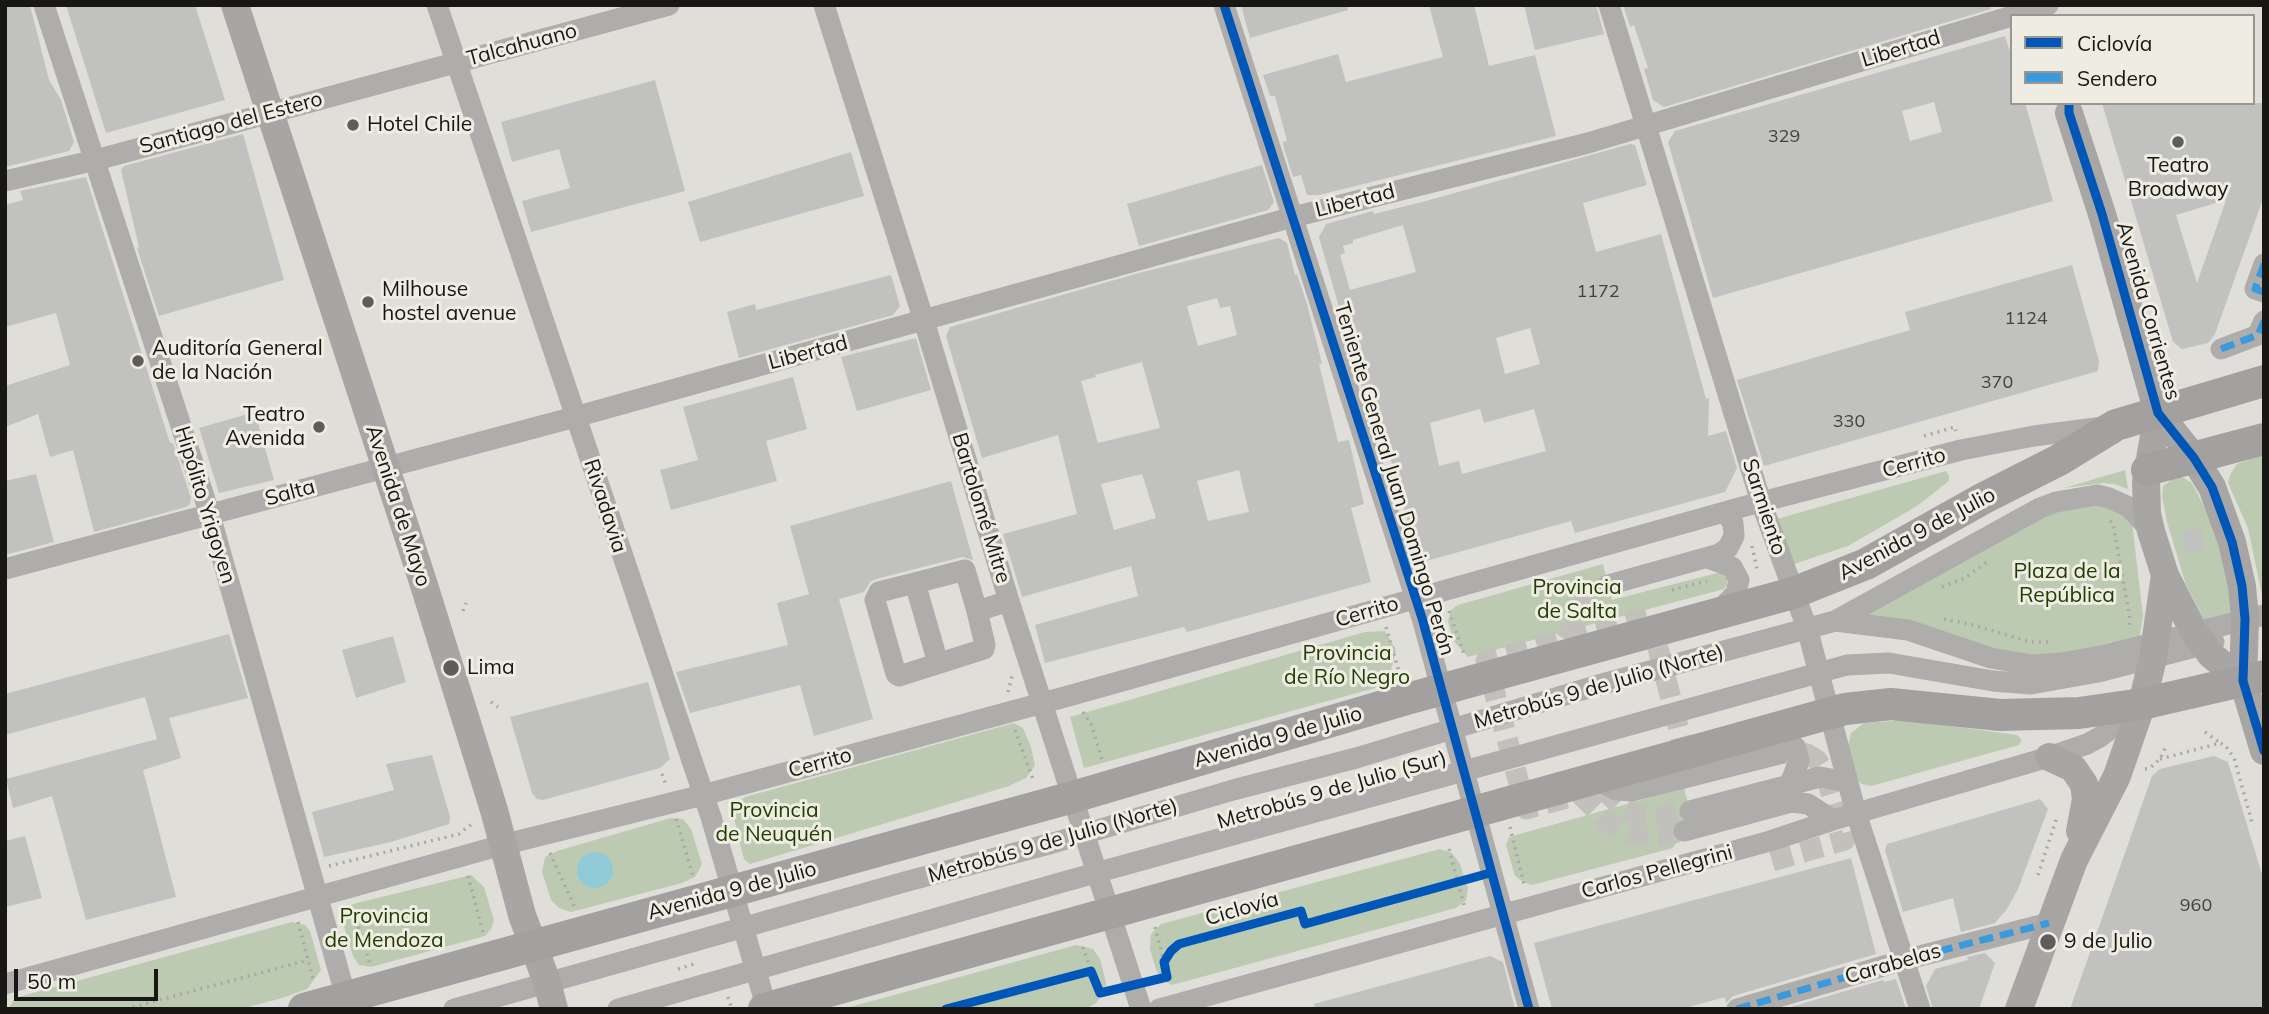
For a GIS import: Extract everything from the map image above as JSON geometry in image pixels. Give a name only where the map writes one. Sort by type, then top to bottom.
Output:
[{"type":"highway","name":"Avenida 9 de Julio","points":[[304,1009],[348,1003],[379,988],[1073,797],[1442,690],[1793,593],[1866,564],[2059,460],[2116,425],[2264,381]]},
{"type":"highway","points":[[2147,470],[2264,439]]},
{"type":"highway","points":[[766,1008],[1594,778],[1772,742],[1828,712],[1873,704],[1891,704],[2000,715],[2079,713],[2142,704],[2254,678]]},
{"type":"main road","name":"Avenida de Mayo","points":[[235,5],[490,797],[522,915],[551,995]]},
{"type":"main road","name":"Avenida Corrientes","points":[[2066,107],[2102,214],[2158,413],[2194,458],[2212,487],[2232,541],[2254,624],[2254,678],[2264,751]]},
{"type":"main road","name":"Avenida Corrientes","points":[[2158,413],[2147,470],[2146,495],[2151,531],[2165,575],[2198,639],[2218,663],[2254,678]]},
{"type":"main road","points":[[2019,1009],[2074,860],[2117,776],[2142,704],[2155,650],[2165,575]]},
{"type":"main road","points":[[2049,757],[2073,768],[2084,783],[2085,806],[2074,860]]},
{"type":"street","name":"Hipólito Yrigoyen","points":[[44,5],[209,515],[348,1003]]},
{"type":"street","name":"Rivadavia","points":[[438,5],[703,795],[745,928],[766,1008]]},
{"type":"street","name":"Talcahuano","points":[[456,62],[669,5]]},
{"type":"street","name":"Bartolomé Mitre","points":[[824,5],[1009,601],[1142,1009]]},
{"type":"street","name":"Teniente General Juan Domingo Perón","points":[[1224,5],[1415,599],[1529,1009]]},
{"type":"street","name":"Sarmiento","points":[[1609,5],[1719,342],[1761,502],[1807,628],[1856,813],[1920,1009]]},
{"type":"street","name":"Libertad","points":[[2020,13],[2047,5]]},
{"type":"street","name":"Libertad","points":[[575,418],[1293,217],[1588,143],[2010,16]]},
{"type":"street","name":"Santiago del Estero","points":[[5,181],[96,160],[456,62]]},
{"type":"street","points":[[2264,264],[2255,289],[2264,292]]},
{"type":"street","points":[[2221,349],[2258,335],[2264,321]]},
{"type":"street","name":"Salta","points":[[5,569],[575,418]]},
{"type":"street","name":"Cerrito","points":[[703,795],[1761,502],[1961,450],[2034,436],[2116,425]]},
{"type":"street","points":[[1835,621],[2040,508],[2056,502],[2097,495],[2109,498],[2129,508],[2151,531]]},
{"type":"street","points":[[1608,585],[1710,559],[1728,548],[1734,529],[1726,512]]},
{"type":"street","points":[[1710,559],[1732,566],[1739,580],[1736,593],[1716,615]]},
{"type":"street","points":[[965,570],[984,649],[900,676],[896,674],[875,600],[879,592],[915,583],[965,570]]},
{"type":"street","points":[[915,583],[938,663]]},
{"type":"street","points":[[976,611],[1009,601]]},
{"type":"street","name":"Metrobús 9 de Julio (Norte)","points":[[454,1009],[551,995],[745,928],[1452,729],[1595,686],[1835,621],[1908,630],[1990,658],[2032,665],[2155,650],[2254,624]]},
{"type":"street","name":"Metrobús 9 de Julio (Sur)","points":[[618,1009],[1098,872],[1818,672],[1856,664],[1889,663],[1981,679],[2031,684],[2087,675],[2155,650]]},
{"type":"street","name":"Carlos Pellegrini","points":[[1158,1009],[1757,845],[2049,757],[2100,737],[2142,704]]},
{"type":"street","points":[[1772,742],[1787,738],[1796,748],[1799,761],[1789,786]]},
{"type":"street","points":[[1833,820],[1808,804],[1791,802],[1687,821],[1820,777],[1847,782]]},
{"type":"street","points":[[5,984],[502,845],[703,795]]},
{"type":"street","name":"Carabelas","points":[[1737,1009],[1904,960],[2049,923]]},
{"type":"path","points":[[1924,436],[1955,427]]},
{"type":"path","points":[[2105,518],[2113,523],[2130,620],[2128,632]]},
{"type":"path","points":[[463,611],[466,603]]},
{"type":"path","points":[[1449,611],[1464,654]]},
{"type":"path","points":[[1937,618],[1973,625],[2031,642],[2058,643]]},
{"type":"path","points":[[1386,627],[1402,680]]},
{"type":"path","points":[[491,702],[498,707]]},
{"type":"path","points":[[2206,733],[2225,745],[2234,758],[2253,826]]},
{"type":"path","points":[[2167,744],[2160,759],[2220,743]]},
{"type":"path","points":[[2038,875],[2058,813]]},
{"type":"path","points":[[1511,831],[1530,908]]},
{"type":"path","points":[[1449,849],[1470,925]]},
{"type":"path","points":[[1445,885],[1490,873]]},
{"type":"path","points":[[346,889],[379,988]]},
{"type":"path","points":[[1166,970],[1164,962],[1171,951]]},
{"type":"path","points":[[126,1009],[308,960]]},
{"type":"path","points":[[1077,975],[1091,971],[1095,982]]},
{"type":"green space","points":[[2264,454],[2264,605],[2248,528],[2228,483],[2237,464]]},
{"type":"green space","points":[[2125,470],[2128,489],[2104,483],[2064,488]]},
{"type":"green space","points":[[1946,471],[1949,481],[1917,506],[1848,546],[1794,564],[1777,519]]},
{"type":"green space","name":"Plaza de la República","points":[[2176,477],[2182,477],[2192,483],[2217,532],[2228,577],[2231,617],[2205,623],[2185,582],[2162,496],[2163,486]]},
{"type":"green space","name":"Plaza de la República","points":[[2090,503],[2118,511],[2132,522],[2143,616],[2140,635],[2135,641],[2030,658],[1860,615],[2040,516]]},
{"type":"green space","name":"Provincia de Salta","points":[[1603,564],[1612,600],[1721,572],[1727,579],[1727,585],[1724,589],[1468,657],[1453,640],[1448,621],[1451,610],[1458,605]]},
{"type":"green space","name":"Provincia de Río Negro","points":[[1385,631],[1396,650],[1390,674],[1375,688],[1084,768],[1070,717],[1365,632]]},
{"type":"green space","points":[[1905,720],[2017,735],[2022,740],[2019,745],[1871,786],[1862,784],[1858,781],[1848,746],[1851,733],[1864,723]]},
{"type":"green space","name":"Provincia de Neuquén","points":[[1014,723],[1023,728],[1031,747],[1035,766],[1026,778],[1009,786],[750,864],[744,859],[733,814],[737,804],[745,797]]},
{"type":"green space","points":[[1684,788],[1690,811],[1686,838],[1677,841],[1673,848],[1532,885],[1515,876],[1506,845],[1509,837]]},
{"type":"green space","points":[[671,818],[683,819],[691,829],[702,864],[695,877],[682,883],[571,912],[559,908],[551,900],[542,872],[545,857],[557,851]]},
{"type":"green space","points":[[1440,849],[1452,853],[1460,864],[1468,888],[1466,900],[1456,908],[1172,985],[1161,979],[1156,969],[1150,949],[1151,934],[1161,924]]},
{"type":"green space","name":"Provincia de Mendoza","points":[[471,875],[484,887],[494,920],[485,936],[371,967],[359,965],[353,956],[342,920],[353,904]]},
{"type":"green space","points":[[292,922],[305,925],[310,931],[321,970],[307,989],[282,998],[241,1009],[8,1009],[15,998]]},
{"type":"green space","points":[[1076,945],[1093,949],[1100,959],[1106,982],[1105,991],[1096,1003],[1086,1009],[843,1009]]},
{"type":"water","points":[[595,852],[608,857],[613,870],[608,883],[595,888],[582,883],[577,870],[582,857]]},
{"type":"building","points":[[5,5],[30,5],[49,80],[61,100],[74,142],[69,151],[5,167]]},
{"type":"building","points":[[66,5],[195,5],[225,100],[106,133]]},
{"type":"building","points":[[1241,5],[1347,5],[1348,10],[1250,38]]},
{"type":"building","points":[[1429,5],[1474,5],[1489,66],[1535,55],[1556,136],[1319,195],[1307,195],[1301,175],[1293,177],[1284,149],[1283,142],[1287,141],[1275,96],[1270,96],[1263,75],[1338,54],[1346,82],[1443,57]]},
{"type":"building","points":[[1524,5],[1596,5],[1604,34],[1535,50]]},
{"type":"building","points":[[1623,5],[1990,5],[1991,9],[1664,107],[1653,100],[1644,69],[1648,68],[1634,25],[1630,27]]},
{"type":"building","points":[[2005,36],[2010,52],[2010,105],[2026,105],[2053,201],[1713,298],[1668,142],[1675,131]],"holes":[[[1934,102],[1942,132],[1910,141],[1902,111]]]},
{"type":"building","points":[[655,80],[685,191],[531,232],[522,201],[570,188],[559,149],[512,162],[501,122]]},
{"type":"building","points":[[2264,103],[2264,196],[2215,334],[2208,343],[2182,349],[2173,342],[2103,105]],"holes":[[[2226,200],[2197,283],[2176,215]]]},
{"type":"building","points":[[243,134],[284,280],[159,316],[137,248],[139,247],[121,170],[124,166]]},
{"type":"building","points":[[1630,144],[1635,145],[1647,185],[1583,203],[1596,252],[1661,234],[1706,399],[1709,398],[1708,436],[1726,431],[1737,468],[1725,492],[1575,533],[1571,521],[1419,563],[1388,450],[1371,396],[1365,398],[1319,237],[1326,224],[1373,211],[1374,214]],"holes":[[[1403,225],[1416,272],[1350,290],[1340,255],[1345,253],[1343,246],[1353,243],[1353,240]],[[1530,328],[1540,364],[1505,374],[1496,338]],[[1480,409],[1484,423],[1534,409],[1546,451],[1462,474],[1459,461],[1439,466],[1430,423]]]},
{"type":"building","points":[[851,152],[864,196],[700,242],[688,202]]},
{"type":"building","points":[[1262,165],[1274,202],[1268,210],[1139,246],[1127,204]]},
{"type":"building","points":[[86,177],[170,443],[173,443],[191,498],[186,507],[94,532],[73,450],[50,457],[38,414],[5,427],[5,386],[70,365],[56,313],[5,327],[5,205],[23,200],[20,191]]},
{"type":"building","points":[[1279,238],[1287,243],[1295,275],[1297,274],[1307,304],[1338,442],[1349,440],[1364,504],[1351,508],[1371,582],[1187,632],[1184,627],[1045,663],[1035,625],[1138,596],[1131,566],[1022,597],[1003,534],[1077,514],[1058,435],[982,458],[946,336],[950,327],[1139,273]],"holes":[[[1217,298],[1220,308],[1230,306],[1237,335],[1198,346],[1187,306]],[[1142,362],[1160,428],[1098,443],[1081,381],[1096,377],[1095,375]],[[1239,470],[1249,512],[1208,521],[1197,481]],[[1142,474],[1156,518],[1114,530],[1101,484]]]},
{"type":"building","points":[[2072,265],[2099,361],[2098,371],[1764,466],[1737,380],[1910,330],[1905,312]]},
{"type":"building","points":[[891,275],[900,306],[893,315],[739,358],[727,312],[755,304],[756,310]]},
{"type":"building","points":[[916,338],[931,390],[857,411],[841,357]]},
{"type":"building","points":[[793,377],[807,429],[766,441],[777,481],[671,510],[660,470],[698,460],[683,407]]},
{"type":"building","points":[[255,412],[274,480],[219,493],[199,428]]},
{"type":"building","points":[[36,474],[54,542],[5,555],[5,481]]},
{"type":"building","points":[[951,481],[973,560],[962,557],[876,579],[870,582],[864,592],[839,599],[873,719],[814,736],[800,685],[690,713],[676,672],[788,645],[777,603],[809,594],[790,526]]},
{"type":"building","points":[[2201,528],[2205,549],[2186,553],[2181,533]]},
{"type":"building","points":[[229,634],[248,698],[169,718],[181,758],[143,770],[176,897],[86,920],[52,796],[13,808],[6,779],[157,739],[145,697],[5,735],[5,694]]},
{"type":"building","points":[[393,636],[406,682],[356,698],[342,650]]},
{"type":"building","points":[[648,682],[670,759],[660,768],[543,800],[537,799],[532,793],[510,717]]},
{"type":"building","points":[[432,755],[450,817],[449,824],[391,842],[324,857],[312,812],[394,790],[386,764]]},
{"type":"building","points":[[2214,756],[2228,762],[2264,881],[2264,1009],[2070,1009],[2152,776],[2160,769]]},
{"type":"building","points":[[2040,799],[2048,809],[2018,889],[1995,923],[1961,932],[1953,898],[1903,912],[1885,850],[1887,844]]},
{"type":"building","points":[[25,836],[42,898],[5,907],[5,841]]},
{"type":"building","points":[[1851,858],[1876,954],[1733,996],[1726,1003],[1725,997],[1682,1009],[1552,1009],[1534,943]]},
{"type":"building","points":[[1985,953],[1995,963],[1979,1009],[1933,1009],[1926,986],[1935,969]]},
{"type":"building","points":[[1490,956],[1503,962],[1515,1009],[1315,1009],[1314,1004]]},
{"type":"building","points":[[1896,979],[1906,1009],[1784,1009],[1883,980]]},
{"type":"tunnel","points":[[1566,640],[1575,625],[1580,608],[1595,590],[1608,585]]},
{"type":"tunnel","points":[[1650,617],[1688,765],[1526,809],[1486,661],[1650,617]]},
{"type":"tunnel","points":[[1772,861],[1845,840],[1825,772],[1817,760],[1807,754],[1793,751],[1781,754]]},
{"type":"tunnel","points":[[1603,789],[1624,809],[1638,814],[1663,816],[1690,811]]},
{"type":"tunnel","points":[[1580,794],[1606,820],[1623,831],[1639,836],[1659,836],[1684,831]]},
{"type":"marked path","points":[[2264,264],[2255,289],[2264,292]]},
{"type":"marked path","points":[[2221,349],[2258,335],[2264,321]]},
{"type":"marked path","points":[[1737,1009],[1904,960],[2049,923]]},
{"type":"cycle path","points":[[1224,5],[1422,618],[1529,1009]]},
{"type":"cycle path","points":[[2069,105],[2069,113],[2102,214],[2158,413],[2194,458],[2212,487],[2232,542],[2242,586],[2245,619],[2243,681],[2264,751]]},
{"type":"cycle path","name":"Ciclovía","points":[[946,1009],[1091,971],[1100,993],[1167,977],[1164,962],[1179,944],[1301,911],[1305,924],[1490,873]]},
{"type":"place","name":"Hotel Chile","points":[[353,125]]},
{"type":"place","name":"Teatro Broadway","points":[[2178,142]]},
{"type":"place","name":"Milhouse hostel avenue","points":[[368,302]]},
{"type":"place","name":"Auditoría General de la Nación","points":[[138,361]]},
{"type":"place","name":"Teatro Avenida","points":[[319,427]]},
{"type":"place","name":"Lima","points":[[451,668]]},
{"type":"place","name":"9 de Julio","points":[[2048,942]]}]
